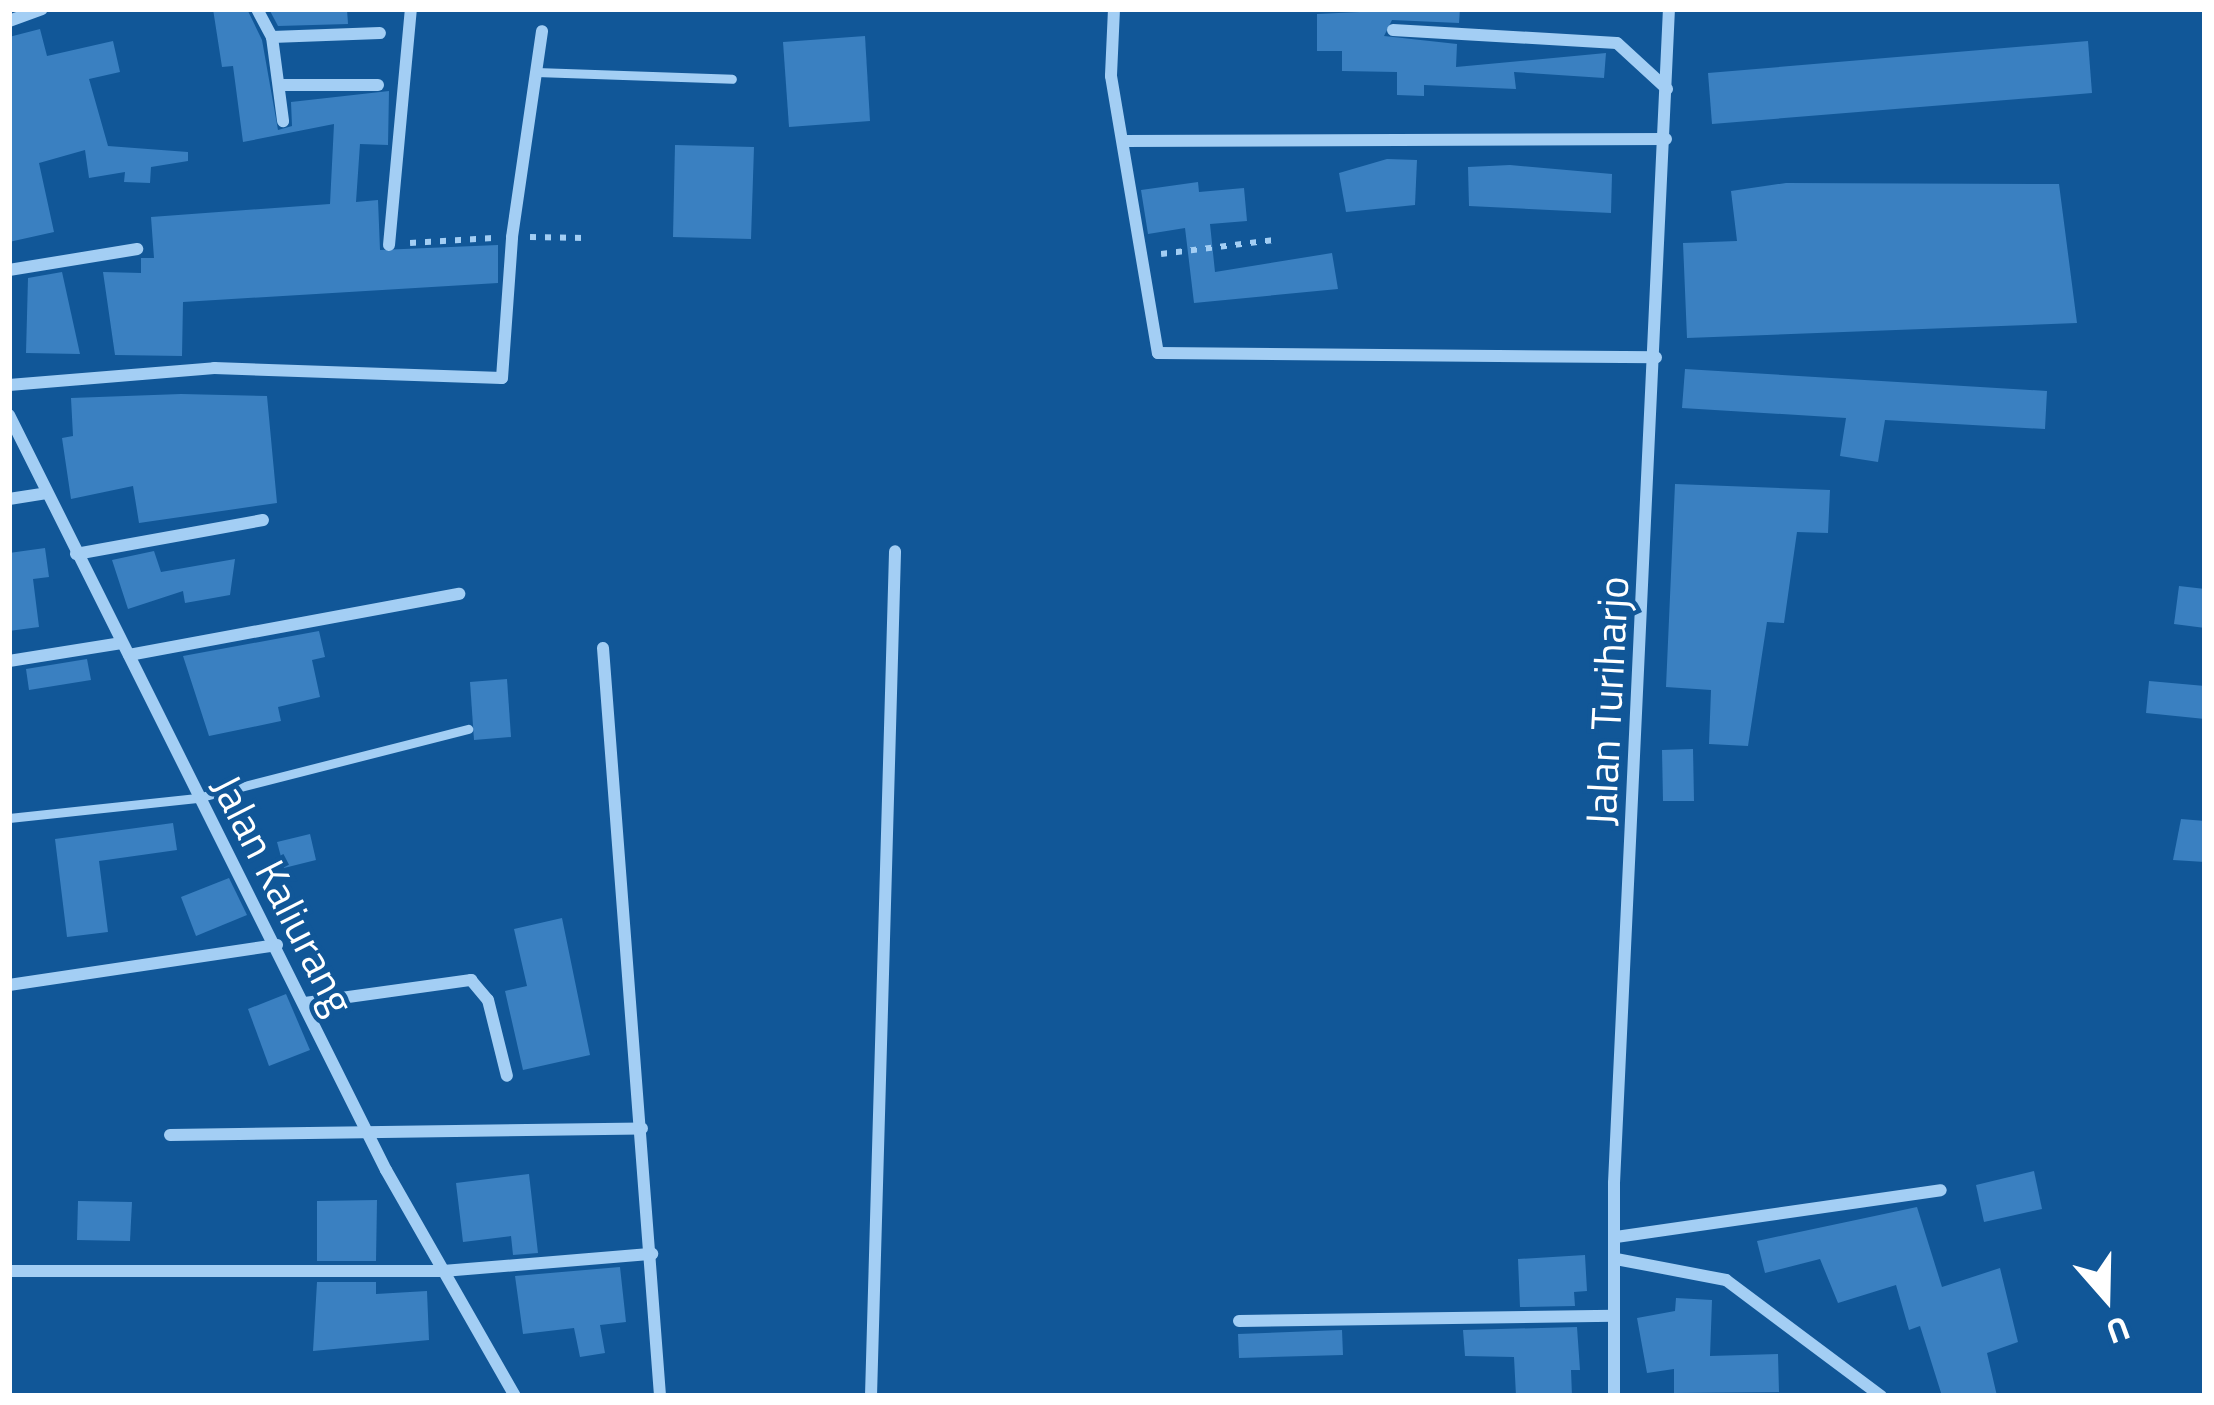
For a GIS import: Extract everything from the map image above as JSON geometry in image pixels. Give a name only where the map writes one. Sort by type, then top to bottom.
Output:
[{"type":"street","points":[[9,21],[42,9]]},
{"type":"street","points":[[257,9],[272,37],[283,121]]},
{"type":"street","points":[[389,245],[411,9]]},
{"type":"street","points":[[1114,9],[1112,76],[1155,349],[1174,358],[1656,357]]},
{"type":"street","name":"Jalan Turiharjo","points":[[1614,1396],[1616,1237],[1669,9]]},
{"type":"street","points":[[1393,30],[1617,43],[1667,89]]},
{"type":"street","points":[[9,385],[214,368],[502,379],[512,237],[542,31]]},
{"type":"street","points":[[272,37],[380,33]]},
{"type":"street","points":[[279,85],[378,85]]},
{"type":"street","points":[[1124,141],[1666,139]]},
{"type":"street","points":[[9,270],[137,250]]},
{"type":"street","name":"Jalan Kaliurang","points":[[9,415],[369,1137],[515,1396]]},
{"type":"street","points":[[9,499],[47,493]]},
{"type":"street","points":[[76,554],[262,520]]},
{"type":"street","points":[[871,1396],[895,551]]},
{"type":"street","points":[[9,662],[126,649],[459,594]]},
{"type":"street","points":[[603,648],[660,1396]]},
{"type":"street","points":[[9,985],[277,945]]},
{"type":"street","points":[[305,1003],[471,980],[488,1000],[507,1076]]},
{"type":"street","points":[[170,1135],[369,1137],[642,1128]]},
{"type":"street","points":[[1616,1237],[1941,1190]]},
{"type":"street","points":[[9,1271],[443,1271],[652,1254]]},
{"type":"street","points":[[1616,1259],[1726,1280],[1881,1396]]},
{"type":"street","points":[[1239,1321],[1614,1316]]},
{"type":"lane","points":[[536,72],[732,79]]},
{"type":"lane","points":[[9,818],[197,798],[468,729]]},
{"type":"path","points":[[389,245],[512,237],[586,238]]},
{"type":"path","points":[[1139,257],[1273,240]]},
{"type":"building","points":[[213,9],[247,9],[262,40],[278,130],[292,126],[291,102],[389,91],[388,145],[360,144],[356,202],[378,200],[380,250],[498,245],[498,283],[183,302],[182,356],[115,355],[103,272],[141,273],[141,258],[154,258],[151,217],[330,204],[334,124],[243,142],[233,66],[222,67]]},
{"type":"building","points":[[269,9],[347,9],[348,24],[278,26]]},
{"type":"building","points":[[1460,9],[1459,23],[1392,20],[1384,36],[1457,44],[1456,67],[1606,53],[1604,78],[1514,72],[1516,89],[1424,85],[1424,96],[1397,95],[1397,72],[1342,71],[1342,51],[1317,51],[1317,14]]},
{"type":"building","points":[[40,29],[47,56],[113,41],[120,72],[89,79],[108,146],[188,152],[188,161],[151,167],[150,183],[124,182],[125,172],[89,178],[85,150],[39,163],[54,232],[9,242],[9,37]]},
{"type":"building","points":[[865,36],[870,121],[789,127],[783,42]]},
{"type":"building","points":[[2088,41],[2092,93],[1712,124],[1708,73]]},
{"type":"building","points":[[675,145],[754,147],[751,239],[673,237]]},
{"type":"building","points":[[1387,159],[1417,160],[1415,205],[1346,212],[1339,173]]},
{"type":"building","points":[[1510,165],[1612,174],[1611,213],[1469,206],[1468,167]]},
{"type":"building","points":[[1198,182],[1199,192],[1244,188],[1247,221],[1210,224],[1215,272],[1332,253],[1338,289],[1194,303],[1185,228],[1148,234],[1141,190]]},
{"type":"building","points":[[1786,183],[2059,184],[2077,323],[1687,338],[1683,243],[1737,241],[1731,191]]},
{"type":"building","points":[[62,272],[80,354],[26,353],[28,278]]},
{"type":"building","points":[[1685,369],[2047,391],[2045,429],[1885,420],[1878,462],[1840,456],[1846,418],[1682,408]]},
{"type":"building","points":[[267,396],[277,503],[139,523],[133,486],[71,499],[62,438],[73,436],[71,398]]},
{"type":"building","points":[[1675,484],[1830,490],[1828,533],[1797,532],[1784,623],[1767,622],[1748,746],[1709,744],[1711,690],[1666,687]]},
{"type":"building","points":[[45,548],[49,577],[33,579],[39,627],[9,631],[9,553]]},
{"type":"building","points":[[154,551],[161,572],[235,559],[230,595],[185,603],[183,591],[128,609],[112,560]]},
{"type":"building","points":[[2179,586],[2205,589],[2205,628],[2174,624]]},
{"type":"building","points":[[319,631],[325,657],[312,660],[320,697],[278,707],[281,721],[209,736],[183,656]]},
{"type":"building","points":[[87,659],[91,680],[29,690],[26,669]]},
{"type":"building","points":[[507,679],[511,737],[474,740],[470,682]]},
{"type":"building","points":[[2149,681],[2205,686],[2205,719],[2146,713]]},
{"type":"building","points":[[1693,749],[1694,801],[1663,801],[1662,750]]},
{"type":"building","points":[[2181,819],[2205,821],[2205,862],[2173,860]]},
{"type":"building","points":[[173,823],[177,850],[99,861],[108,932],[67,937],[55,839]]},
{"type":"building","points":[[310,834],[316,860],[284,868],[277,842]]},
{"type":"building","points":[[229,878],[247,915],[196,936],[181,897]]},
{"type":"building","points":[[562,918],[590,1055],[523,1070],[505,991],[527,986],[514,929]]},
{"type":"building","points":[[286,994],[310,1050],[269,1066],[248,1009]]},
{"type":"building","points":[[2034,1171],[2042,1209],[1984,1222],[1976,1185]]},
{"type":"building","points":[[529,1174],[538,1253],[513,1255],[511,1236],[463,1242],[456,1183]]},
{"type":"building","points":[[377,1200],[376,1261],[317,1261],[317,1201]]},
{"type":"building","points":[[78,1201],[132,1202],[130,1241],[77,1240]]},
{"type":"building","points":[[1917,1207],[1942,1287],[2000,1268],[2018,1342],[1987,1353],[1997,1396],[1942,1396],[1920,1326],[1909,1330],[1896,1285],[1838,1303],[1820,1259],[1765,1273],[1757,1241]]},
{"type":"building","points":[[1585,1255],[1587,1291],[1574,1292],[1575,1306],[1520,1307],[1518,1259]]},
{"type":"building","points":[[620,1267],[626,1322],[600,1325],[605,1353],[580,1357],[574,1328],[523,1334],[515,1276]]},
{"type":"building","points":[[317,1282],[376,1282],[376,1294],[427,1291],[429,1340],[313,1351]]},
{"type":"building","points":[[1676,1298],[1712,1300],[1710,1356],[1778,1354],[1779,1392],[1674,1393],[1674,1369],[1647,1373],[1637,1318],[1675,1311]]},
{"type":"building","points":[[1577,1327],[1580,1370],[1571,1370],[1572,1396],[1516,1396],[1514,1357],[1465,1356],[1463,1330]]},
{"type":"building","points":[[1342,1330],[1343,1355],[1239,1358],[1238,1334]]}]
